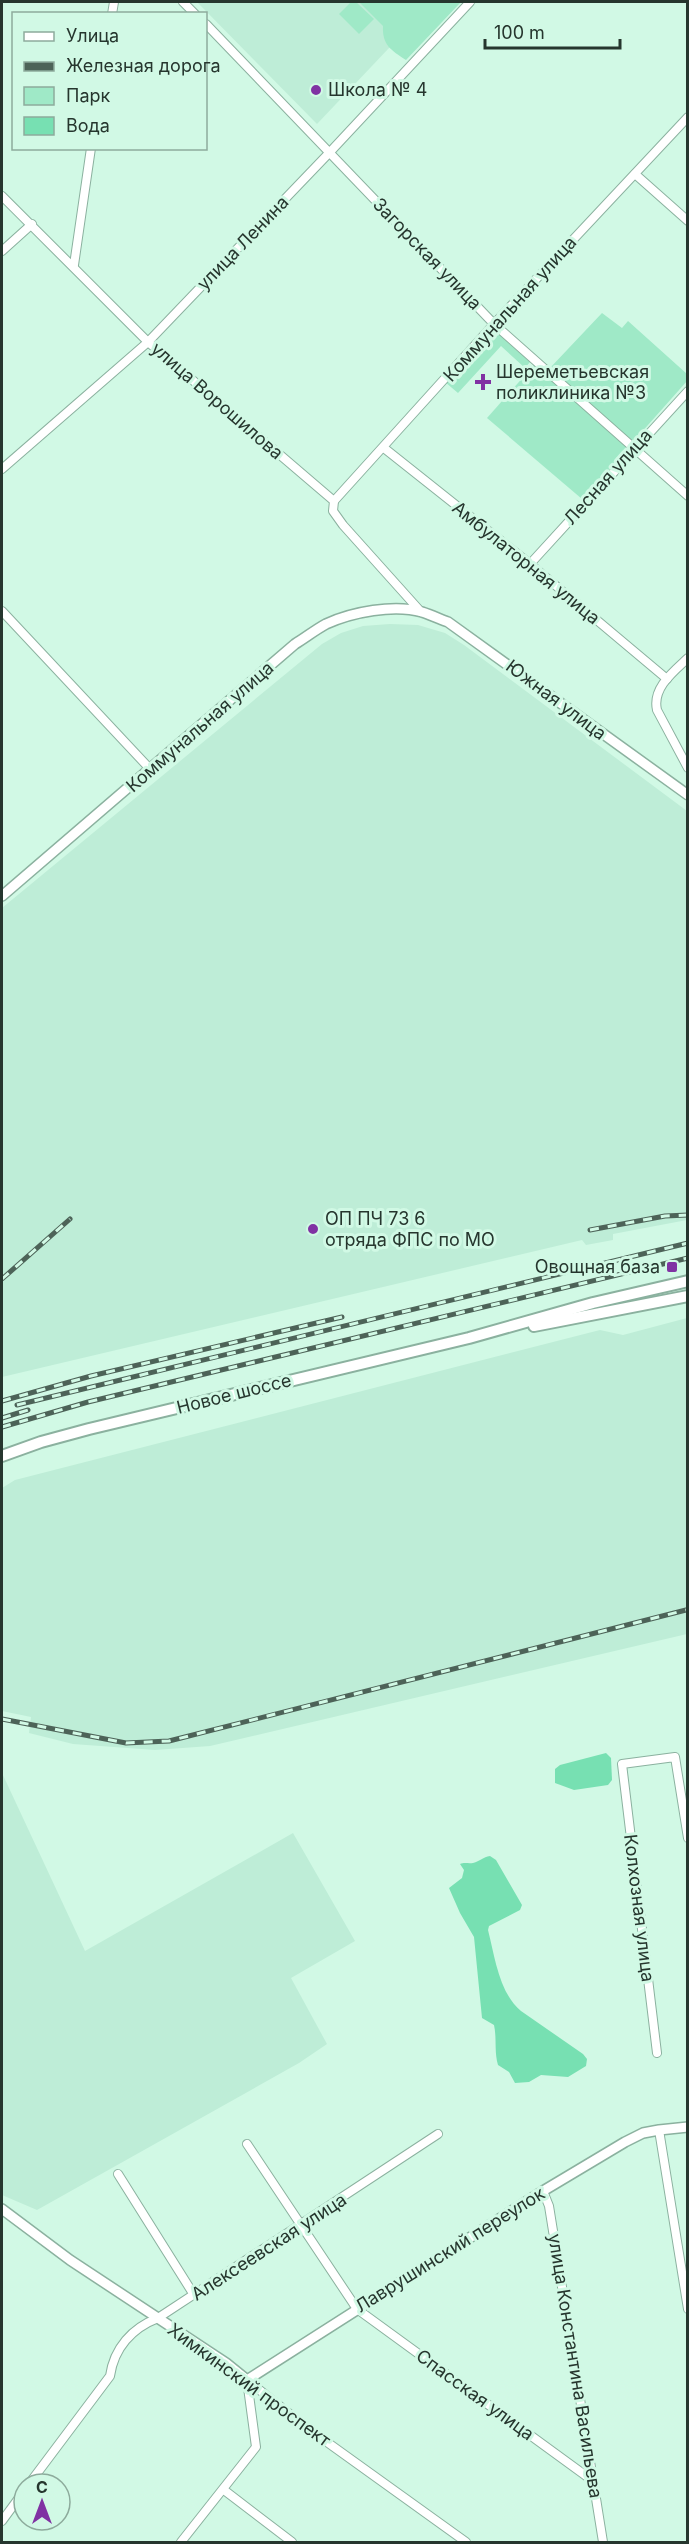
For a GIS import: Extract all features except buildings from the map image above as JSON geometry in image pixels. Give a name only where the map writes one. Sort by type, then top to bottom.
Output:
[{"type":"main road","name":"Новое шоссе","points":[[2,1456],[41,1442],[89,1429],[469,1338],[593,1303],[687,1281]]},
{"type":"main road","name":"Новое шоссе","points":[[469,1338],[687,1296]]},
{"type":"street","name":"улица Ленина","points":[[2,470],[148,342],[470,2]]},
{"type":"street","name":"Загорская улица","points":[[207,25],[494,324],[687,496]]},
{"type":"street","name":"Коммунальная улица","points":[[334,501],[494,324],[687,117]]},
{"type":"street","points":[[74,265],[91,150]]},
{"type":"street","points":[[634,174],[687,221]]},
{"type":"street","name":"улица Ворошилова","points":[[2,196],[74,265],[148,342],[334,501],[333,511],[343,525],[421,612]]},
{"type":"street","points":[[2,251],[32,224]]},
{"type":"street","name":"Лесная улица","points":[[530,564],[687,391]]},
{"type":"street","name":"Амбулаторная улица","points":[[384,447],[530,564],[667,679]]},
{"type":"street","name":"Коммунальная улица","points":[[2,896],[151,770],[294,644],[327,624],[354,615],[404,609],[421,612]]},
{"type":"street","points":[[2,611],[151,770]]},
{"type":"street","name":"Южная улица","points":[[421,612],[448,622],[467,634],[687,795]]},
{"type":"street","points":[[687,658],[658,690],[655,700],[657,710],[687,768]]},
{"type":"street","name":"Колхозная улица","points":[[657,2053],[622,1764],[675,1757],[687,1838]]},
{"type":"street","name":"Лаврушинский переулок","points":[[247,2380],[543,2191],[625,2142],[643,2133],[687,2127]]},
{"type":"street","points":[[659,2130],[687,2309]]},
{"type":"street","name":"Алексеевская улица","points":[[38,2472],[110,2376],[112,2359],[133,2330],[158,2318],[194,2295],[438,2134]]},
{"type":"street","points":[[247,2144],[357,2309]]},
{"type":"street","points":[[118,2174],[194,2295]]},
{"type":"street","name":"улица Константина Васильева","points":[[543,2191],[549,2206],[603,2542]]},
{"type":"street","name":"Химкинский проспект","points":[[2,2209],[70,2260],[226,2363],[306,2427],[466,2542]]},
{"type":"street","name":"Спасская улица","points":[[357,2309],[594,2481]]},
{"type":"street","points":[[182,2542],[256,2447],[257,2439],[247,2380]]},
{"type":"street","points":[[224,2490],[292,2542]]},
{"type":"street","points":[[2,2521],[12,2507]]},
{"type":"shaded area","name":"Школа № 4","points":[[197,2],[377,2],[407,29],[317,124]]},
{"type":"shaded area","points":[[418,625],[445,633],[687,811],[687,1220],[613,1234],[613,1240],[586,1245],[582,1240],[2,1377],[2,908],[322,644],[341,633],[363,626]]},
{"type":"shaded area","points":[[687,1318],[687,1634],[210,1746],[155,1750],[73,1744],[29,1733],[31,1717],[2,1711],[2,1488],[15,1480],[600,1330],[623,1335]]},
{"type":"shaded area","points":[[2,1773],[85,1951],[293,1833],[355,1941],[291,1978],[327,2044],[299,2063],[37,2210],[2,2195]]},
{"type":"green space","points":[[351,2],[356,2],[374,19],[359,34],[339,14]]},
{"type":"green space","points":[[359,2],[461,2],[406,60],[388,46],[384,38],[383,26]]},
{"type":"green space","points":[[602,313],[622,328],[628,321],[687,374],[687,381],[632,443],[550,368]]},
{"type":"green space","points":[[493,329],[530,362],[525,368],[501,346],[458,393],[445,382]]},
{"type":"green space","points":[[534,365],[628,449],[582,499],[487,418]]},
{"type":"water","points":[[606,1753],[611,1758],[612,1780],[608,1785],[574,1790],[555,1783],[555,1769],[560,1765]]},
{"type":"water","points":[[490,1856],[496,1860],[522,1905],[520,1910],[489,1926],[499,1974],[508,1995],[521,2011],[587,2059],[586,2066],[568,2077],[541,2075],[529,2082],[515,2083],[509,2072],[498,2065],[494,2025],[482,2018],[474,1937],[449,1888],[462,1878],[464,1870],[460,1864],[473,1863]]},
{"type":"railway","points":[[590,1230],[665,1216],[688,1215]]},
{"type":"railway","points":[[2,1279],[70,1219]]},
{"type":"railway","points":[[17,1405],[688,1243]]},
{"type":"railway","points":[[2,1427],[88,1402],[688,1258]]},
{"type":"railway","points":[[2,1401],[91,1376],[342,1317]]},
{"type":"railway","points":[[2,1418],[28,1410]]},
{"type":"railway","points":[[2,1719],[126,1743],[169,1741],[686,1610]]},
{"type":"place","name":"Школа № 4","points":[[316,90]]},
{"type":"place","name":"Шереметьевская поликлиника №3","points":[[483,382]]},
{"type":"place","name":"ОП ПЧ 73 6 отряда ФПС по МО","points":[[313,1229]]},
{"type":"place","name":"Овощная база","points":[[672,1267]]}]
